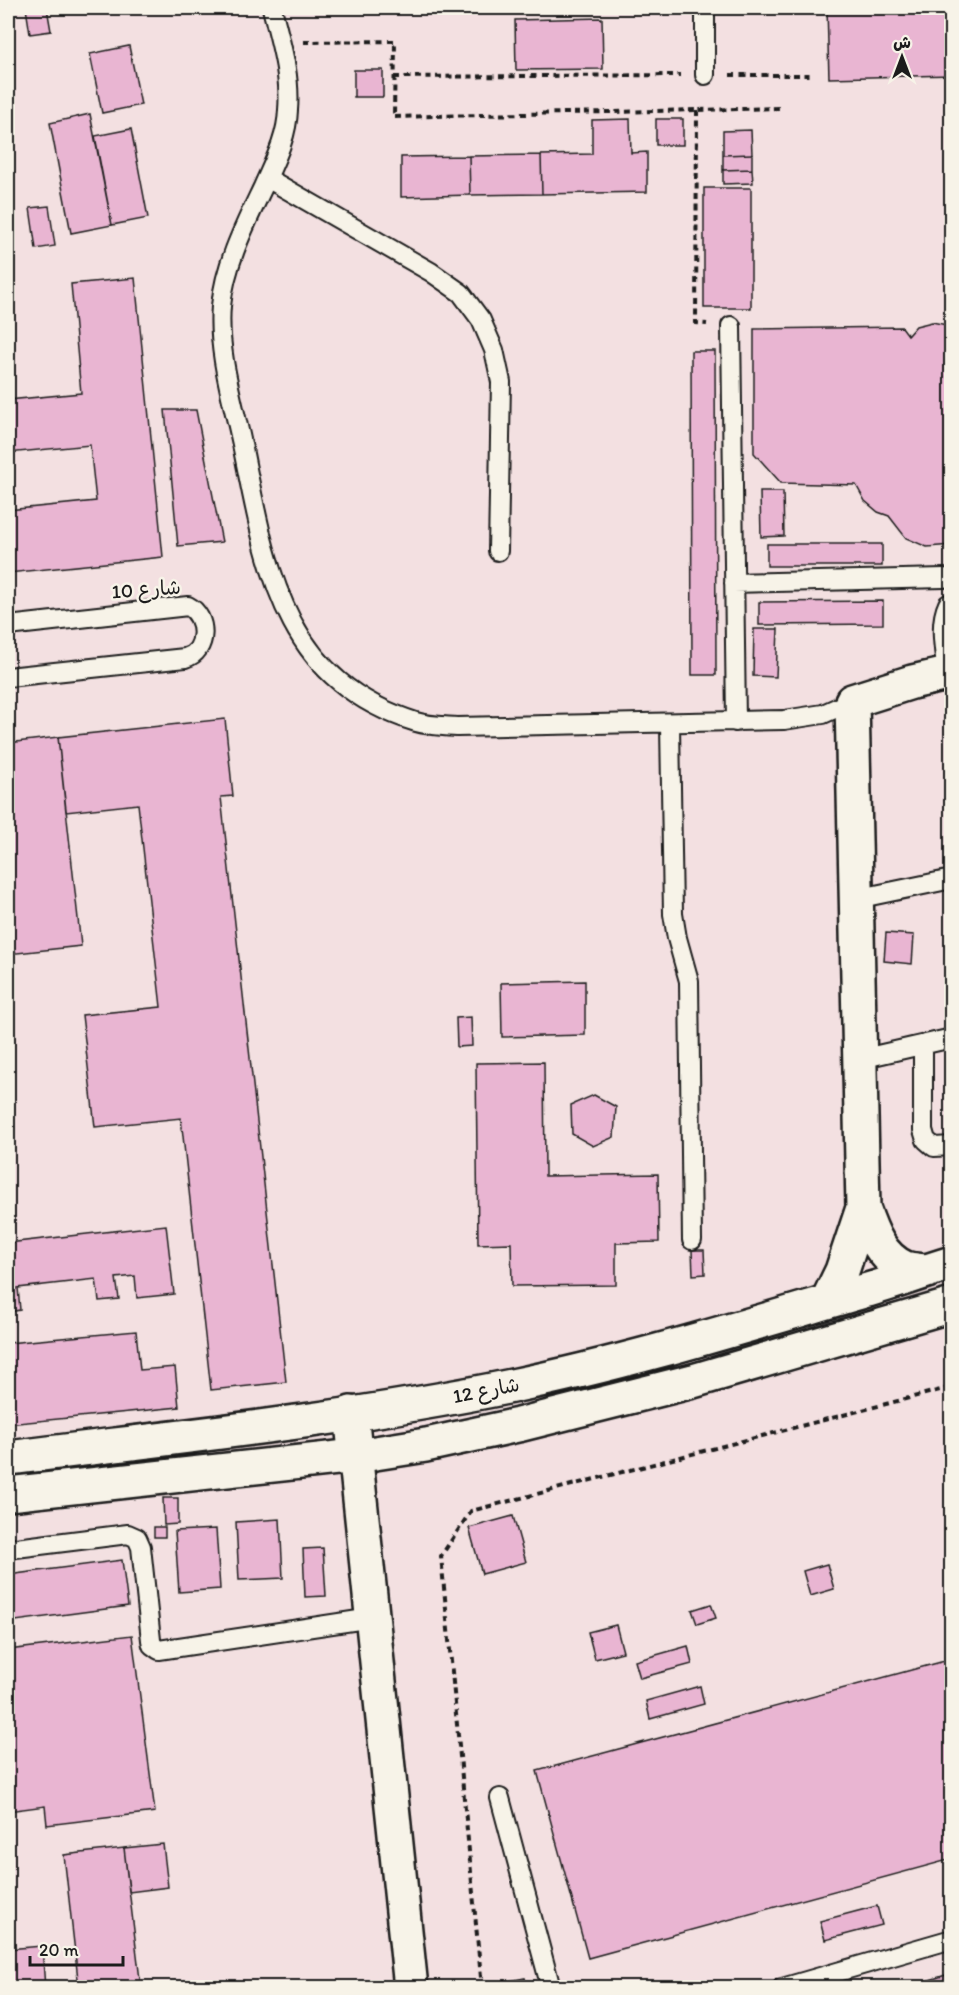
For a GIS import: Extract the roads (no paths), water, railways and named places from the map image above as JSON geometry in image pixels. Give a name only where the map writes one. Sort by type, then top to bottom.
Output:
[{"type":"street","points":[[828,1300],[842,1271],[863,1208],[852,701],[912,682],[949,674]]},
{"type":"street","points":[[863,1208],[878,1245],[889,1256],[905,1268],[938,1267]]},
{"type":"street","name":"شارع 12","points":[[8,1458],[351,1413],[512,1386],[695,1340],[938,1267]]},
{"type":"street","name":"شارع 12","points":[[8,1494],[357,1456],[426,1445],[606,1403],[780,1356],[951,1305]]},
{"type":"street","points":[[351,1413],[411,1988]]},
{"type":"lane","points":[[272,8],[288,76],[288,111],[281,146],[230,262],[221,307],[223,353],[263,546],[280,597],[303,641],[333,677],[372,705],[418,723],[457,727],[670,724],[804,718],[824,714],[852,701]]},
{"type":"lane","points":[[705,8],[705,75]]},
{"type":"lane","points":[[267,178],[431,272],[461,293],[481,320],[494,350],[501,382],[498,551]]},
{"type":"lane","points":[[731,326],[736,722]]},
{"type":"lane","points":[[734,583],[948,574]]},
{"type":"lane","points":[[948,574],[941,587],[943,596],[950,605],[945,611],[943,626],[949,674]]},
{"type":"lane","name":"شارع 10","points":[[8,626],[188,606],[195,609],[199,615],[202,642],[196,653],[185,658],[8,676]]},
{"type":"lane","points":[[670,724],[673,914],[676,939],[689,981],[693,1240]]},
{"type":"lane","points":[[856,899],[951,879]]},
{"type":"lane","points":[[860,1059],[951,1038]]},
{"type":"lane","points":[[923,1045],[923,1130],[926,1140],[934,1148],[951,1146]]},
{"type":"lane","points":[[8,1549],[128,1534],[137,1538],[141,1547],[151,1640],[152,1645],[159,1650],[372,1617]]},
{"type":"lane","points":[[500,1798],[551,1988]]},
{"type":"lane","points":[[782,1988],[951,1939]]}]
